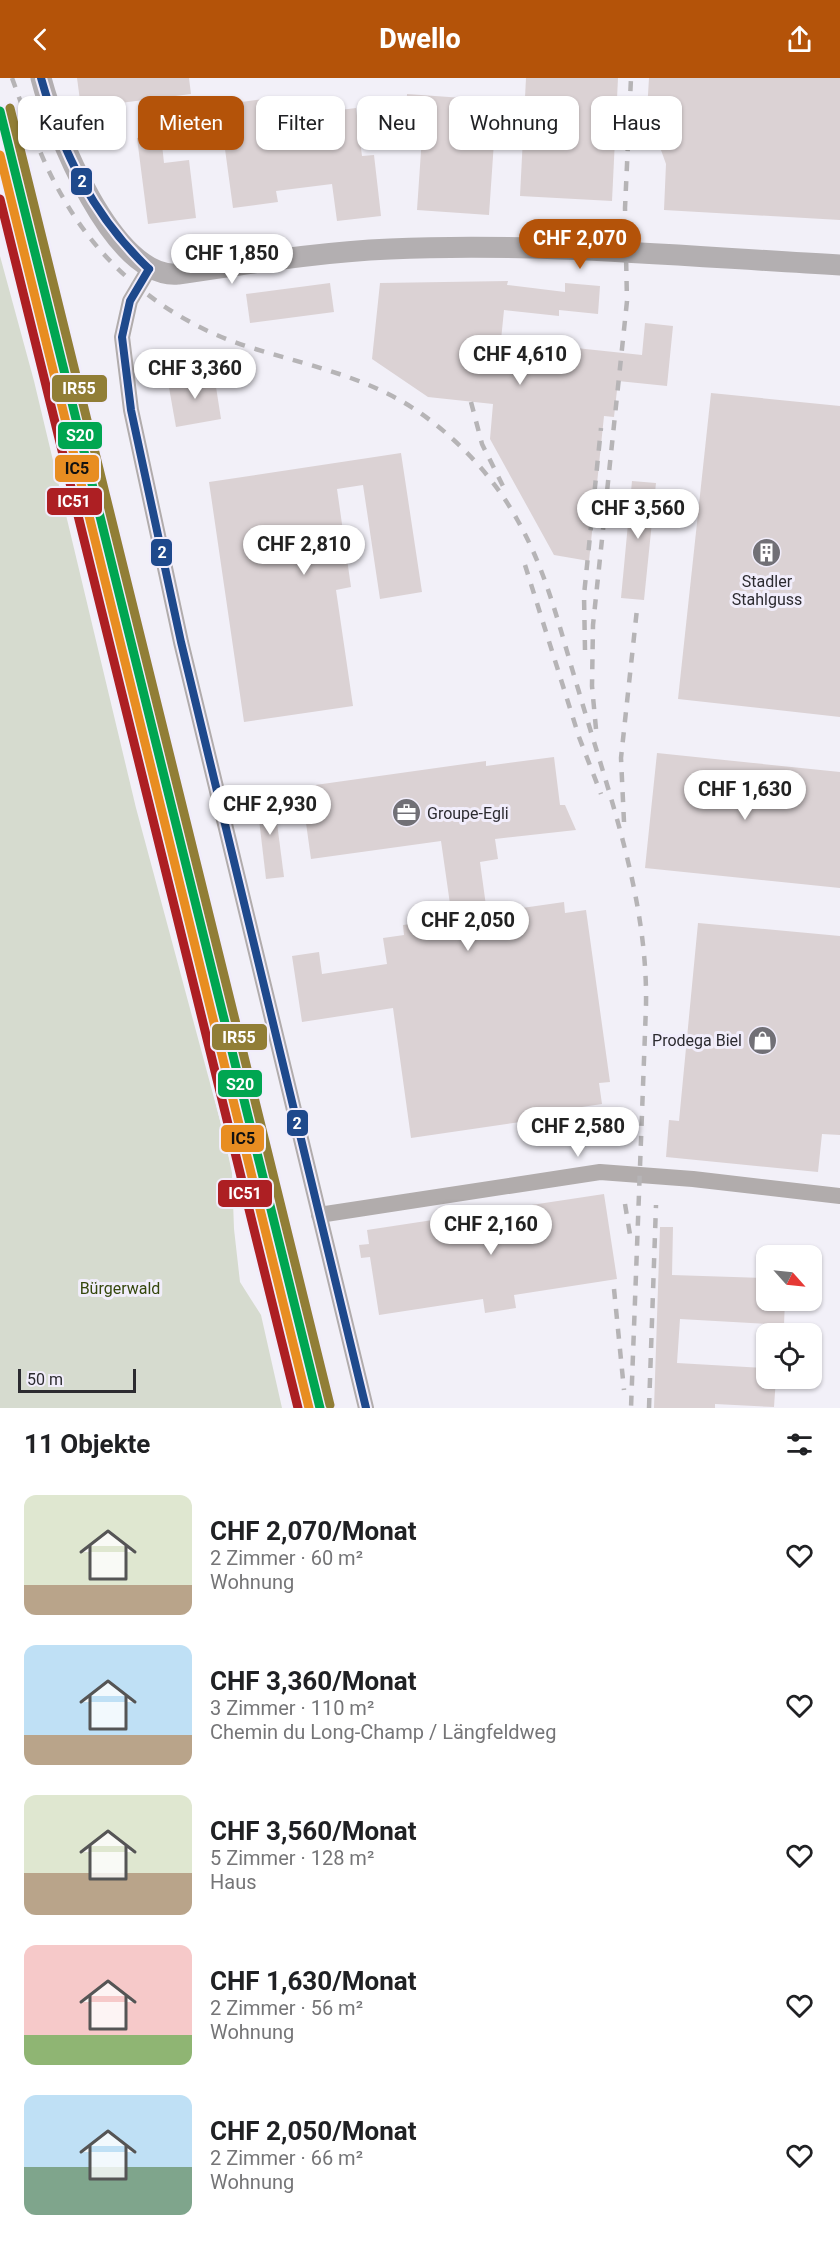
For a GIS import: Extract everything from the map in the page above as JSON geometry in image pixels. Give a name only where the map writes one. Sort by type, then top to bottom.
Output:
[{"type":"main road","points":[[41,78],[51,112],[75,171],[116,236],[149,269],[170,275],[320,254],[457,247],[545,248],[840,265]]},
{"type":"street","points":[[149,269],[130,301],[122,337],[129,399],[181,642],[366,1408]]},
{"type":"street","points":[[319,1215],[600,1172],[693,1179],[840,1196]]},
{"type":"green space","name":"Bürgerwald","points":[[0,256],[34,381],[136,808],[224,1135],[232,1173],[234,1229],[240,1282],[261,1315],[282,1408],[0,1408]]},
{"type":"building","points":[[77,78],[189,78],[191,94],[138,96],[138,101],[126,102],[126,96],[79,96]]},
{"type":"building","points":[[526,78],[618,78],[617,96],[591,96],[591,150],[614,150],[612,201],[520,196],[522,150],[579,150],[579,96],[525,96]]},
{"type":"building","points":[[649,78],[840,78],[840,220],[664,210],[666,164],[661,150],[682,150],[682,96],[648,96]]},
{"type":"building","points":[[407,94],[435,96],[407,96]]},
{"type":"building","points":[[437,96],[449,97],[449,150],[493,150],[489,215],[417,210],[421,150],[437,150]]},
{"type":"building","points":[[256,100],[256,150],[345,150],[345,109],[356,108],[357,150],[361,150],[362,156],[374,155],[381,216],[337,221],[332,184],[276,191],[278,202],[233,208],[225,150],[244,150],[244,102]]},
{"type":"building","points":[[139,150],[163,150],[164,163],[189,160],[196,218],[148,224]]},
{"type":"building","points":[[508,281],[507,285],[565,292],[565,283],[600,286],[598,314],[559,310],[559,316],[504,310],[501,340],[642,355],[645,323],[673,326],[667,386],[618,381],[614,417],[604,416],[589,561],[554,555],[490,439],[493,404],[428,397],[372,359],[380,283]]},
{"type":"building","points":[[330,283],[334,312],[250,323],[246,294]]},
{"type":"building","points":[[214,374],[221,419],[176,427],[168,382]]},
{"type":"building","name":"Stadler Stahlguss","points":[[711,393],[840,406],[840,717],[678,699]]},
{"type":"building","points":[[401,453],[422,592],[380,599],[363,485],[337,489],[351,587],[336,590],[353,706],[244,722],[209,482]]},
{"type":"building","points":[[632,481],[656,483],[644,600],[621,598]]},
{"type":"building","points":[[657,753],[840,772],[840,888],[645,868]]},
{"type":"building","points":[[554,757],[560,805],[565,805],[576,830],[495,839],[498,859],[480,862],[487,913],[564,902],[565,913],[586,910],[610,1082],[599,1083],[602,1104],[582,1107],[582,1113],[411,1138],[393,1008],[302,1022],[292,956],[319,952],[322,974],[387,964],[383,938],[404,935],[403,925],[452,918],[441,841],[311,859],[301,787],[486,761],[486,766]]},
{"type":"building","points":[[273,792],[284,877],[266,879],[256,794]]},
{"type":"building","name":"Prodega Biel","points":[[698,923],[840,936],[840,1135],[822,1134],[818,1172],[666,1157],[669,1120],[679,1121]]},
{"type":"building","points":[[604,1194],[617,1279],[514,1295],[516,1308],[485,1313],[483,1299],[379,1315],[370,1257],[361,1258],[359,1245],[369,1244],[367,1230]]},
{"type":"building","points":[[660,1227],[673,1227],[672,1275],[756,1278],[756,1311],[785,1311],[784,1323],[680,1319],[677,1363],[756,1367],[756,1389],[775,1389],[774,1407],[715,1404],[715,1408],[654,1408]]},
{"type":"railway","points":[[12,78],[49,172],[65,201],[99,249],[120,270],[166,308],[218,336],[354,379],[416,410],[446,433],[486,474],[518,521],[538,562],[614,808],[634,886],[641,926],[646,1006],[631,1408]]},
{"type":"railway","points":[[596,729],[592,686],[593,625],[627,301],[625,208],[631,78]]},
{"type":"railway","points":[[471,402],[482,444],[503,486]]},
{"type":"railway","points":[[585,650],[584,595],[601,428]]},
{"type":"railway","points":[[525,565],[579,737],[601,794]]},
{"type":"railway","points":[[624,822],[621,758],[637,609]]},
{"type":"railway","points":[[625,1204],[631,1241]]},
{"type":"railway","points":[[649,1408],[656,1205]]},
{"type":"railway","points":[[614,1289],[624,1390]]},
{"type":"transit line","name":"2","points":[[41,78],[59,132],[82,181],[111,227],[149,269]]},
{"type":"transit line","name":"IR55","points":[[10,108],[330,1405]]},
{"type":"transit line","name":"S20","points":[[0,111],[320,1408]]},
{"type":"transit line","name":"IC5","points":[[0,155],[309,1408]]},
{"type":"transit line","name":"IC51","points":[[0,199],[298,1408]]},
{"type":"transit line","name":"2","points":[[149,269],[130,301],[122,337],[131,410],[181,642],[366,1408]]},
{"type":"place","name":"Stadler Stahlguss","points":[[767,553]]},
{"type":"place","name":"Groupe-Egli","points":[[406,813]]},
{"type":"place","name":"Prodega Biel","points":[[763,1040]]}]
